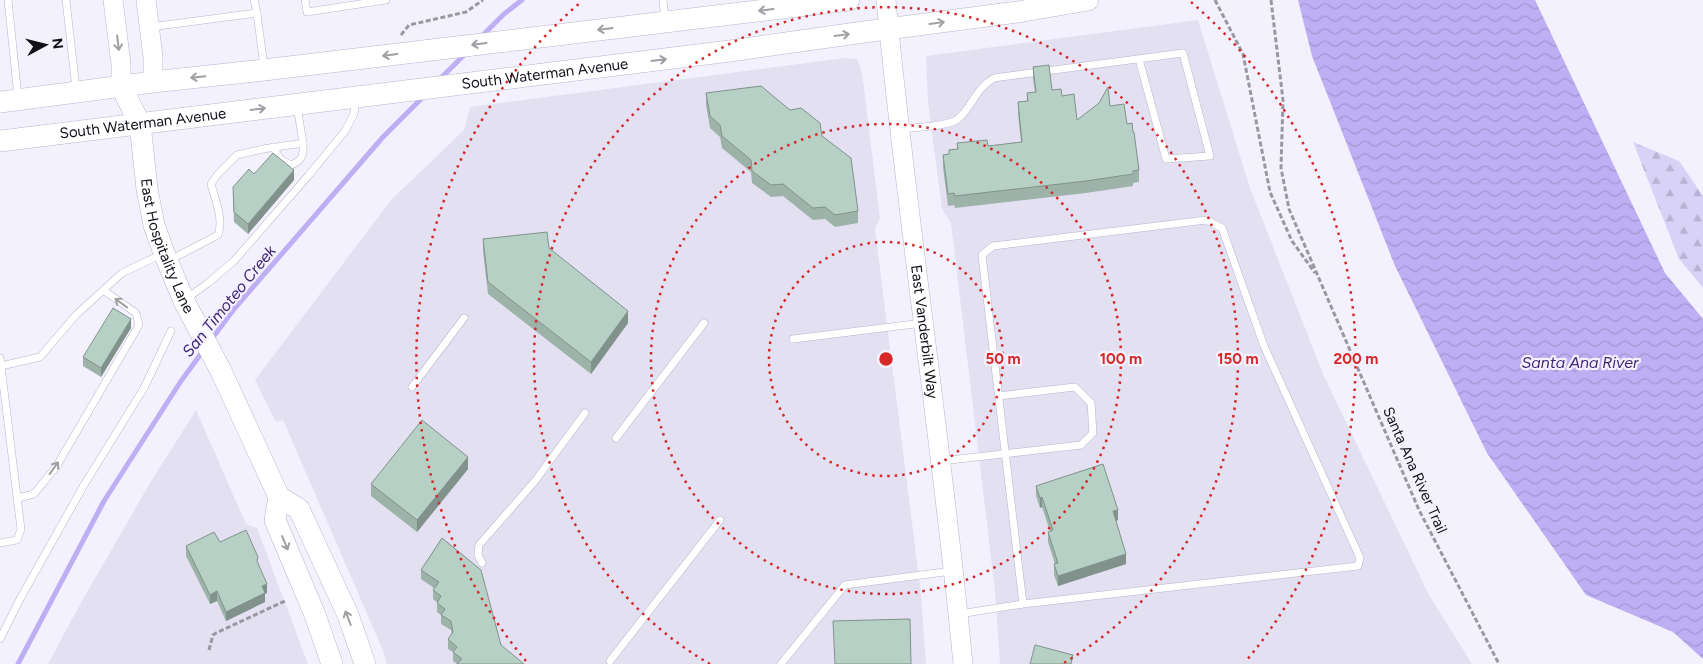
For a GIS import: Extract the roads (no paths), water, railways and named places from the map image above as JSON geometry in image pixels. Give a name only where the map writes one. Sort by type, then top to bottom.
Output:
[{"type":"main road","points":[[9,101],[154,82],[849,0]]},
{"type":"main road","name":"South Waterman Avenue","points":[[0,141],[730,51],[1018,12],[1088,0]]},
{"type":"main road","name":"East Hospitality Lane","points":[[140,124],[154,82]]},
{"type":"main road","name":"East Hospitality Lane","points":[[122,86],[140,124],[147,189],[154,225],[166,257],[184,300],[221,371],[279,497]]},
{"type":"main road","points":[[332,664],[315,615],[275,520],[279,497],[299,509],[348,615],[365,664]]},
{"type":"street","name":"East Hospitality Lane","points":[[113,0],[122,86]]},
{"type":"street","name":"East Hospitality Lane","points":[[146,0],[154,82]]},
{"type":"street","name":"East Vanderbilt Way","points":[[886,0],[941,461],[963,664]]},
{"type":"lane","points":[[8,0],[9,101]]},
{"type":"lane","points":[[66,0],[76,92]]},
{"type":"lane","points":[[254,0],[264,70]]},
{"type":"lane","points":[[305,0],[306,12],[386,0]]},
{"type":"lane","points":[[663,0],[665,22]]},
{"type":"lane","points":[[149,27],[257,13]]},
{"type":"lane","points":[[900,129],[942,125],[958,119],[985,83],[994,78],[1183,53],[1210,156],[1166,159],[1139,59]]},
{"type":"lane","points":[[184,300],[234,261],[308,176],[345,131],[354,114],[356,96]]},
{"type":"lane","points":[[273,147],[281,160],[291,165],[302,158],[304,151],[297,104]]},
{"type":"lane","points":[[1,366],[40,357],[76,315],[122,273],[218,236],[220,220],[211,184],[237,155],[303,143]]},
{"type":"lane","points":[[958,614],[1023,604],[1358,566],[1360,558],[1264,346],[1222,228],[1206,220],[993,246],[982,255],[1023,604]]},
{"type":"lane","points":[[18,498],[34,494],[56,467],[139,325],[136,313],[104,290]]},
{"type":"lane","points":[[412,387],[464,318]]},
{"type":"lane","points":[[616,438],[704,323]]},
{"type":"lane","points":[[793,339],[924,323]]},
{"type":"lane","points":[[0,640],[20,599],[84,485],[144,388],[172,331]]},
{"type":"lane","points":[[0,358],[2,396],[18,498],[21,533],[17,540],[0,544]]},
{"type":"lane","points":[[941,461],[1081,445],[1093,433],[1091,404],[1075,387],[998,396]]},
{"type":"lane","points":[[482,563],[478,555],[479,545],[535,481],[585,413]]},
{"type":"lane","points":[[610,661],[720,520]]},
{"type":"lane","points":[[781,664],[845,585],[953,571]]},
{"type":"water","name":"Santa Ana River","points":[[1298,0],[1535,0],[1665,273],[1703,319],[1703,659],[1673,632],[1586,595],[1487,453],[1395,266],[1312,56]]},
{"type":"waterway","name":"San Timoteo Creek","points":[[482,36],[504,14],[522,0]]},
{"type":"waterway","name":"San Timoteo Creek","points":[[438,81],[466,53]]},
{"type":"waterway","name":"San Timoteo Creek","points":[[211,340],[234,309],[383,137],[424,96]]},
{"type":"waterway","name":"San Timoteo Creek","points":[[18,664],[104,501],[181,381],[203,351]]}]
